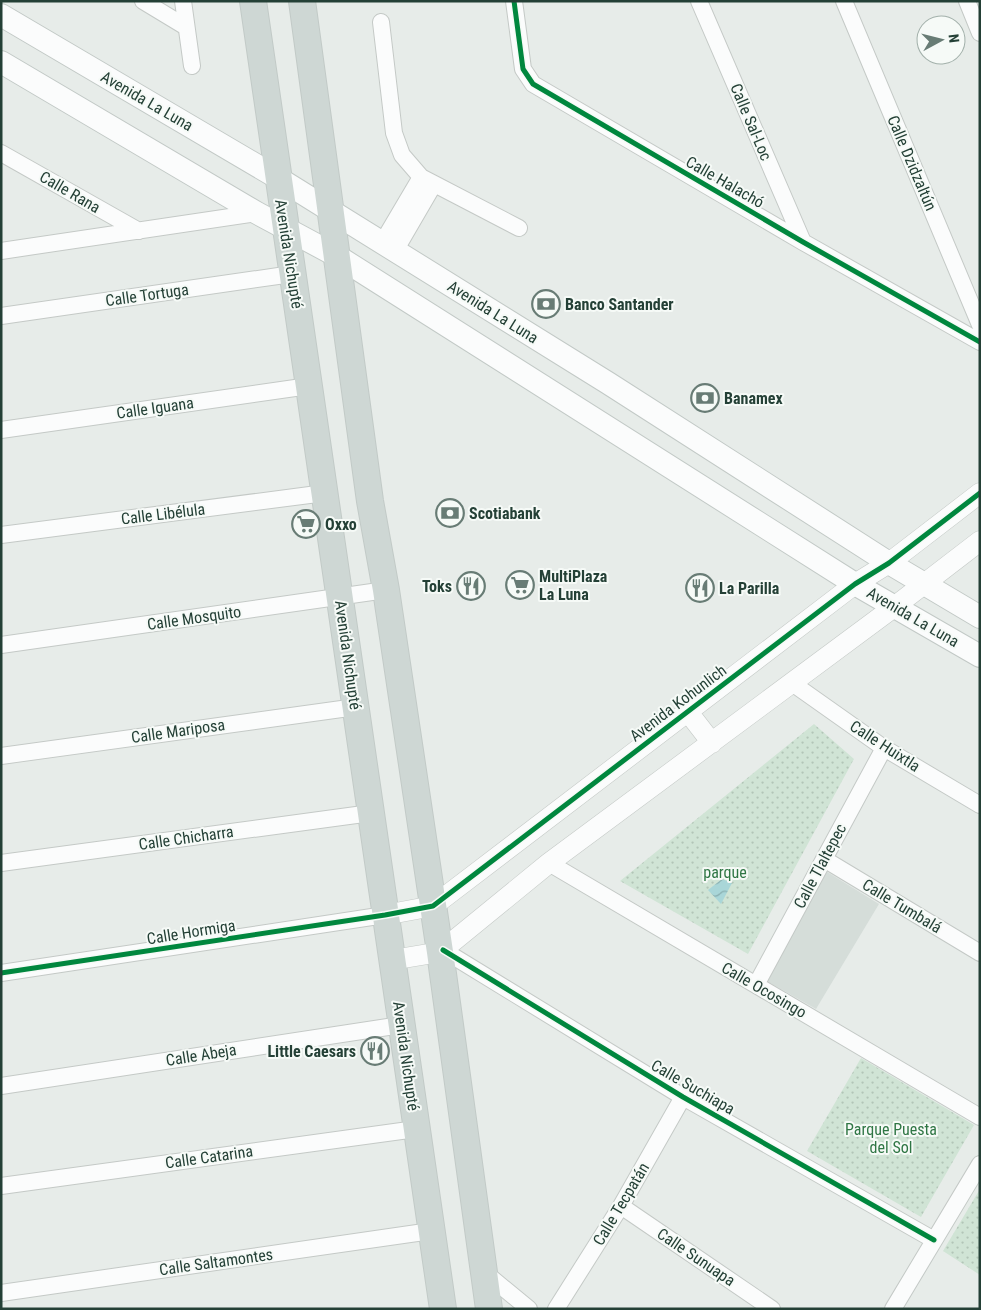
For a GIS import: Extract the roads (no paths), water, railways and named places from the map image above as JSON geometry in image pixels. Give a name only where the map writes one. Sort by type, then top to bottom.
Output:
[{"type":"main road","name":"Avenida Nichupté","points":[[253,1],[442,1309]]},
{"type":"main road","points":[[302,1],[370,501],[386,590],[441,951],[489,1309]]},
{"type":"main road","name":"Avenida La Luna","points":[[1,15],[278,178],[608,382],[889,564],[980,617]]},
{"type":"main road","name":"Avenida La Luna","points":[[1,62],[257,213],[337,256],[855,584],[980,656]]},
{"type":"main road","points":[[587,414],[608,382]]},
{"type":"street","points":[[143,1],[186,27]]},
{"type":"street","points":[[183,1],[192,66]]},
{"type":"street","name":"Calle Halachó","points":[[514,1],[523,69],[533,84],[803,242],[980,342]]},
{"type":"street","name":"Calle Sal-Loc","points":[[698,1],[803,242]]},
{"type":"street","name":"Calle Dzidzaltún","points":[[844,1],[980,325]]},
{"type":"street","points":[[967,1],[980,32]]},
{"type":"street","points":[[381,22],[394,133],[402,155],[428,180],[519,228]]},
{"type":"street","name":"Calle Rana","points":[[1,153],[139,231]]},
{"type":"street","points":[[389,247],[428,180]]},
{"type":"street","name":"Calle Rana","points":[[1,251],[257,213]]},
{"type":"street","name":"Calle Tortuga","points":[[1,316],[292,274]]},
{"type":"street","name":"Calle Iguana","points":[[1,430],[309,386]]},
{"type":"street","name":"Calle Libélula","points":[[1,535],[325,493]]},
{"type":"street","name":"Avenida Kohunlich","points":[[385,915],[433,906],[855,584],[889,564],[980,493]]},
{"type":"street","points":[[392,960],[441,951],[549,863],[980,542]]},
{"type":"street","name":"Calle Mosquito","points":[[1,645],[386,590]]},
{"type":"street","name":"Calle Huixtla","points":[[792,683],[884,748],[980,805]]},
{"type":"street","name":"Calle Mariposa","points":[[1,756],[356,706]]},
{"type":"street","points":[[688,712],[712,743]]},
{"type":"street","name":"Calle Tlaltepec","points":[[756,985],[884,748]]},
{"type":"street","name":"Calle Chicharra","points":[[1,863],[371,813]]},
{"type":"street","name":"Calle Tumbalá","points":[[824,859],[980,953]]},
{"type":"street","name":"Calle Ocosingo","points":[[549,863],[980,1117]]},
{"type":"street","name":"Calle Hormiga","points":[[1,973],[385,915]]},
{"type":"street","name":"Calle Suchiapa","points":[[441,951],[683,1098],[934,1240]]},
{"type":"street","name":"Calle Abeja","points":[[1,1086],[401,1025]]},
{"type":"street","name":"Calle Tecpatán","points":[[556,1309],[621,1206],[683,1098]]},
{"type":"street","name":"Calle Catarina","points":[[1,1186],[416,1129]]},
{"type":"street","points":[[893,1309],[980,1164]]},
{"type":"street","name":"Calle Sunuapa","points":[[621,1206],[772,1309]]},
{"type":"street","name":"Calle Saltamontes","points":[[1,1293],[431,1231]]},
{"type":"street","points":[[483,1271],[528,1309]]},
{"type":"water","points":[[722,879],[732,883],[721,904],[708,890]]},
{"type":"place","name":"Banco Santander","points":[[546,304]]},
{"type":"place","name":"Banamex","points":[[705,398]]},
{"type":"place","name":"Scotiabank","points":[[450,513]]},
{"type":"place","name":"Oxxo","points":[[306,524]]},
{"type":"place","name":"MultiPlaza La Luna","points":[[520,585]]},
{"type":"place","name":"Toks","points":[[471,586]]},
{"type":"place","name":"La Parilla","points":[[700,588]]},
{"type":"place","name":"Little Caesars","points":[[375,1051]]},
{"type":"park label","name":"parque","points":[[725,872]]},
{"type":"park label","name":"Parque Puesta del Sol","points":[[891,1138]]}]
